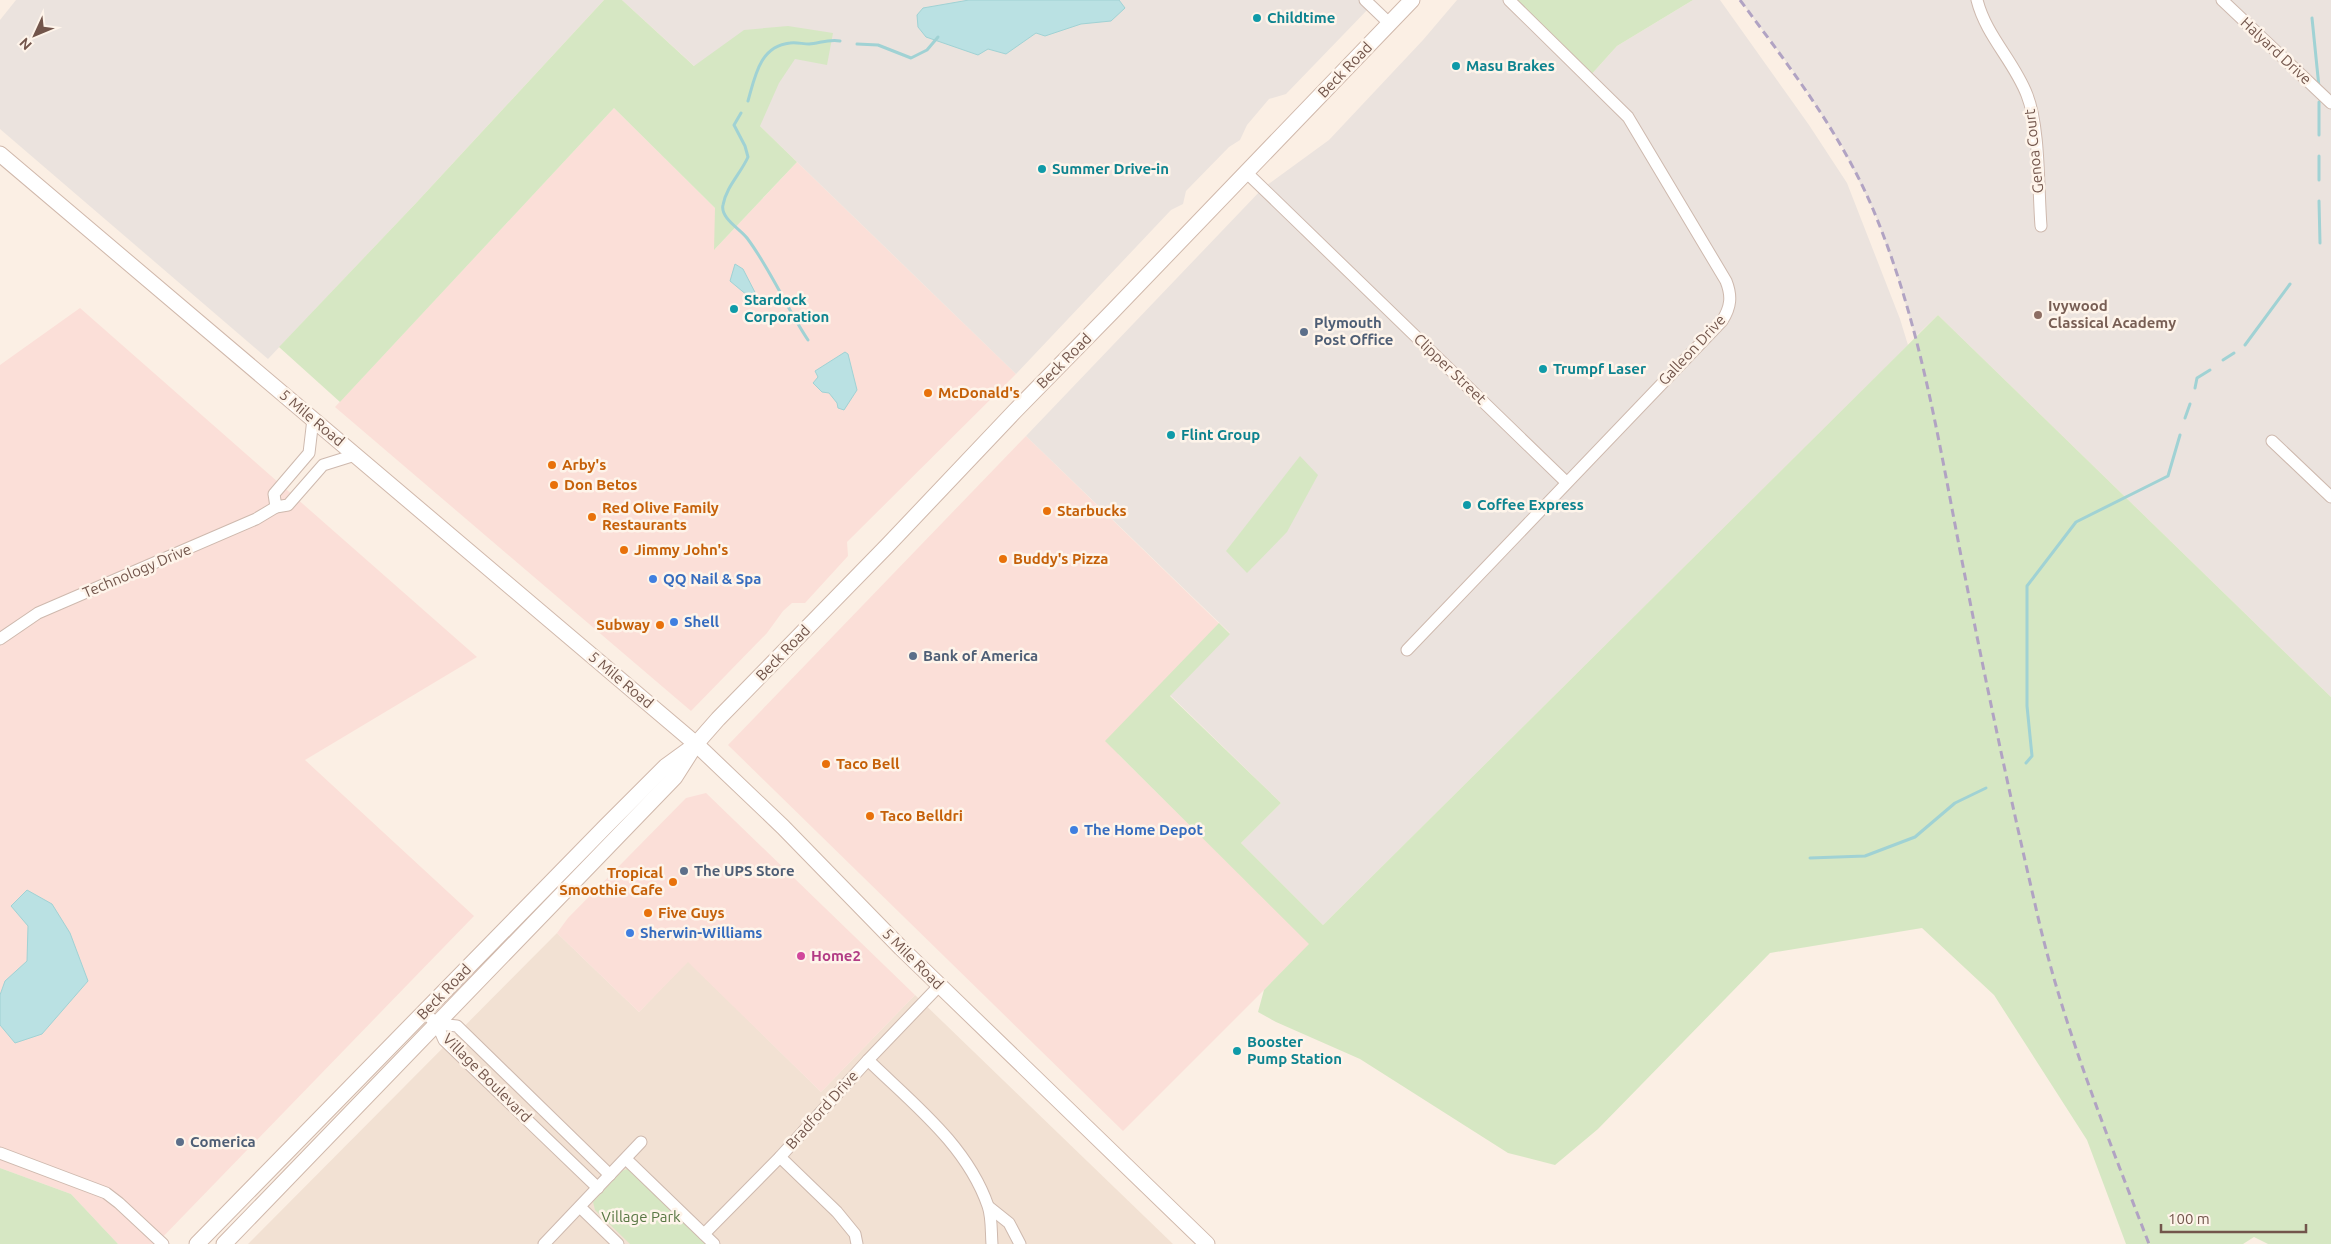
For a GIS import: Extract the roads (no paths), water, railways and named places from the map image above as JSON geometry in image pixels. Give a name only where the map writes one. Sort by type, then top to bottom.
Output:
[{"type":"main road","name":"Beck Road","points":[[197,1244],[666,766],[696,744],[1412,0]]},
{"type":"main road","name":"5 Mile Road","points":[[0,154],[696,744],[783,827],[940,986],[1207,1244]]},
{"type":"main road","name":"Beck Road","points":[[224,1244],[675,777],[696,744]]},
{"type":"street","points":[[1365,0],[1389,24]]},
{"type":"street","name":"Galleon Drive","points":[[1407,650],[1722,320],[1729,306],[1730,291],[1656,160],[1628,117],[1509,0]]},
{"type":"street","name":"Genoa Court","points":[[1977,0],[1987,27],[2020,79],[2032,110],[2041,226]]},
{"type":"street","name":"Halyard Drive","points":[[2222,0],[2331,103]]},
{"type":"street","name":"Clipper Street","points":[[1247,173],[1566,482]]},
{"type":"street","points":[[276,507],[274,494],[309,454],[312,419]]},
{"type":"street","points":[[2272,441],[2331,497]]},
{"type":"street","name":"Technology Drive","points":[[0,639],[38,613],[256,519],[276,507],[288,505],[324,465],[355,455]]},
{"type":"street","name":"Bradford Drive","points":[[704,1234],[780,1157],[868,1060],[940,986]]},
{"type":"street","points":[[424,1012],[437,1024]]},
{"type":"street","name":"Village Boulevard","points":[[598,1188],[444,1040],[437,1024],[457,1026],[610,1175]]},
{"type":"street","points":[[868,1060],[942,1131],[967,1164],[989,1207],[992,1244]]},
{"type":"street","points":[[544,1244],[641,1142]]},
{"type":"street","points":[[0,1153],[106,1194],[119,1203],[163,1244]]},
{"type":"street","points":[[780,1157],[837,1212],[855,1234],[857,1244]]},
{"type":"street","points":[[626,1159],[714,1244]]},
{"type":"street","points":[[580,1207],[618,1244]]},
{"type":"street","points":[[989,1207],[1009,1223],[1020,1244]]},
{"type":"water","points":[[969,0],[1119,0],[1125,8],[1111,21],[1081,24],[1045,36],[1036,33],[1006,54],[988,49],[978,55],[926,37],[918,27],[917,15],[923,8]]},
{"type":"water","points":[[735,264],[743,269],[761,304],[760,306],[730,281]]},
{"type":"water","points":[[845,352],[848,354],[857,390],[844,410],[838,408],[837,403],[829,393],[822,392],[813,383],[818,377],[815,371]]},
{"type":"water","points":[[27,890],[52,904],[70,933],[88,981],[42,1034],[15,1043],[0,1025],[0,995],[5,981],[27,961],[28,926],[11,906]]},
{"type":"waterway","points":[[2312,18],[2319,87]]},
{"type":"waterway","points":[[857,44],[878,45],[911,58],[927,50],[938,37]]},
{"type":"waterway","points":[[748,101],[756,72],[765,56],[772,50],[780,45],[790,43],[809,44],[840,41]]},
{"type":"waterway","points":[[2319,102],[2319,135]]},
{"type":"waterway","points":[[741,113],[734,125],[745,146],[748,157],[727,192],[723,205],[724,214],[756,250],[808,340]]},
{"type":"waterway","points":[[2319,156],[2319,180]]},
{"type":"waterway","points":[[2319,201],[2320,243]]},
{"type":"waterway","points":[[2245,345],[2290,284]]},
{"type":"waterway","points":[[2223,360],[2234,353]]},
{"type":"waterway","points":[[2195,388],[2197,378],[2210,370]]},
{"type":"waterway","points":[[2185,418],[2190,404]]},
{"type":"waterway","points":[[2026,763],[2032,756],[2027,706],[2027,586],[2076,522],[2168,476],[2180,435]]},
{"type":"waterway","points":[[1810,858],[1865,856],[1915,837],[1955,803],[1986,788]]},
{"type":"railway","points":[[1740,0],[1797,78],[1833,132],[1864,189],[1893,261],[1918,347],[1938,434],[1971,608],[2016,820],[2046,948],[2071,1034],[2149,1244]]},
{"type":"place","name":"Childtime","points":[[1257,18]]},
{"type":"place","name":"Masu Brakes","points":[[1456,66]]},
{"type":"place","name":"Summer Drive-in","points":[[1042,169]]},
{"type":"place","name":"Stardock Corporation","points":[[734,309]]},
{"type":"place","name":"Ivywood Classical Academy","points":[[2038,315]]},
{"type":"place","name":"Plymouth Post Office","points":[[1304,332]]},
{"type":"place","name":"Trumpf Laser","points":[[1543,369]]},
{"type":"place","name":"McDonald's","points":[[928,393]]},
{"type":"place","name":"Flint Group","points":[[1171,435]]},
{"type":"place","name":"Arby's","points":[[552,465]]},
{"type":"place","name":"Don Betos","points":[[554,485]]},
{"type":"place","name":"Coffee Express","points":[[1467,505]]},
{"type":"place","name":"Starbucks","points":[[1047,511]]},
{"type":"place","name":"Red Olive Family Restaurants","points":[[592,517]]},
{"type":"place","name":"Jimmy John's","points":[[624,550]]},
{"type":"place","name":"Buddy's Pizza","points":[[1003,559]]},
{"type":"place","name":"QQ Nail & Spa","points":[[653,579]]},
{"type":"place","name":"Shell","points":[[674,622]]},
{"type":"place","name":"Subway","points":[[660,625]]},
{"type":"place","name":"Bank of America","points":[[913,656]]},
{"type":"place","name":"Taco Bell","points":[[826,764]]},
{"type":"place","name":"Taco Belldri","points":[[870,816]]},
{"type":"place","name":"The Home Depot","points":[[1074,830]]},
{"type":"place","name":"The UPS Store","points":[[684,871]]},
{"type":"place","name":"Tropical Smoothie Cafe","points":[[673,882]]},
{"type":"place","name":"Five Guys","points":[[648,913]]},
{"type":"place","name":"Sherwin-Williams","points":[[630,933]]},
{"type":"place","name":"Home2","points":[[801,956]]},
{"type":"place","name":"Booster Pump Station","points":[[1237,1051]]},
{"type":"place","name":"Comerica","points":[[180,1142]]},
{"type":"park label","name":"Village Park","points":[[641,1217]]}]
